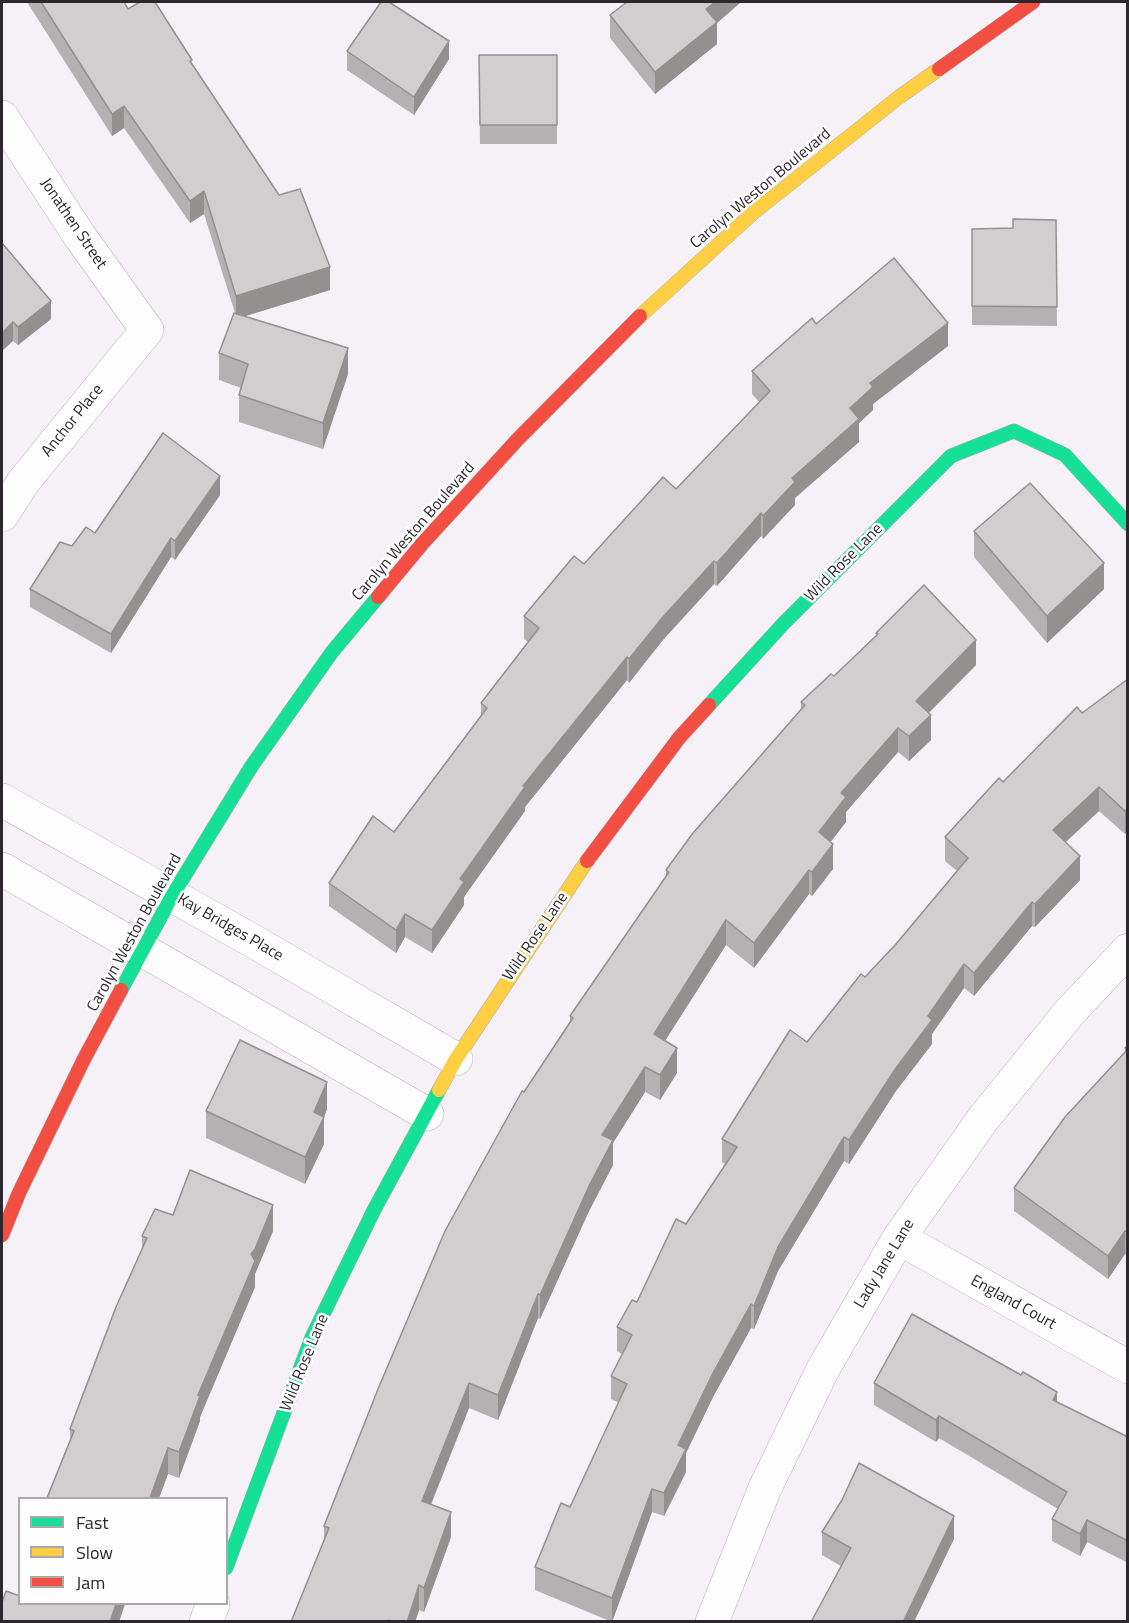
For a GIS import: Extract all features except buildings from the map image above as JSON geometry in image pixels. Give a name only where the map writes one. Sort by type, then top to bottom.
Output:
[{"type":"street","name":"Carolyn Weston Boulevard","points":[[2,1235],[19,1193],[84,1059],[172,896],[251,767],[332,652],[422,544],[518,439],[649,306],[753,213],[899,97],[1033,2]]},
{"type":"street","name":"Jonathen Street","points":[[2,117],[79,236],[147,330]]},
{"type":"street","name":"Anchor Place","points":[[2,515],[24,482],[147,330]]},
{"type":"street","name":"Wild Rose Lane","points":[[228,1563],[312,1337],[374,1210],[456,1059],[591,855],[679,738],[783,624],[951,456],[1014,430],[1065,455],[1128,524]]},
{"type":"street","name":"Kay Bridges Place","points":[[2,800],[456,1059]]},
{"type":"street","points":[[2,869],[427,1114]]},
{"type":"street","name":"Lady Jane Lane","points":[[712,1622],[765,1488],[823,1369],[899,1238],[983,1119],[1069,1013],[1128,950]]},
{"type":"street","name":"England Court","points":[[899,1238],[1128,1367]]},
{"type":"street","points":[[206,1622],[213,1605]]},
{"type":"traffic: fast","points":[[709,705],[783,624],[951,456],[1014,431],[1065,455],[1128,524]]},
{"type":"traffic: fast","points":[[121,990],[172,896],[251,767],[332,652],[378,597]]},
{"type":"traffic: fast","points":[[228,1563],[312,1337],[374,1210],[439,1090]]},
{"type":"traffic: slow","points":[[640,316],[753,213],[899,97],[939,69]]},
{"type":"traffic: slow","points":[[439,1090],[456,1059],[587,861]]},
{"type":"traffic: jam","points":[[939,69],[1033,2]]},
{"type":"traffic: jam","points":[[378,597],[422,544],[518,439],[640,316]]},
{"type":"traffic: jam","points":[[587,861],[679,738],[709,705]]},
{"type":"traffic: jam","points":[[2,1235],[19,1193],[84,1059],[121,990]]}]
